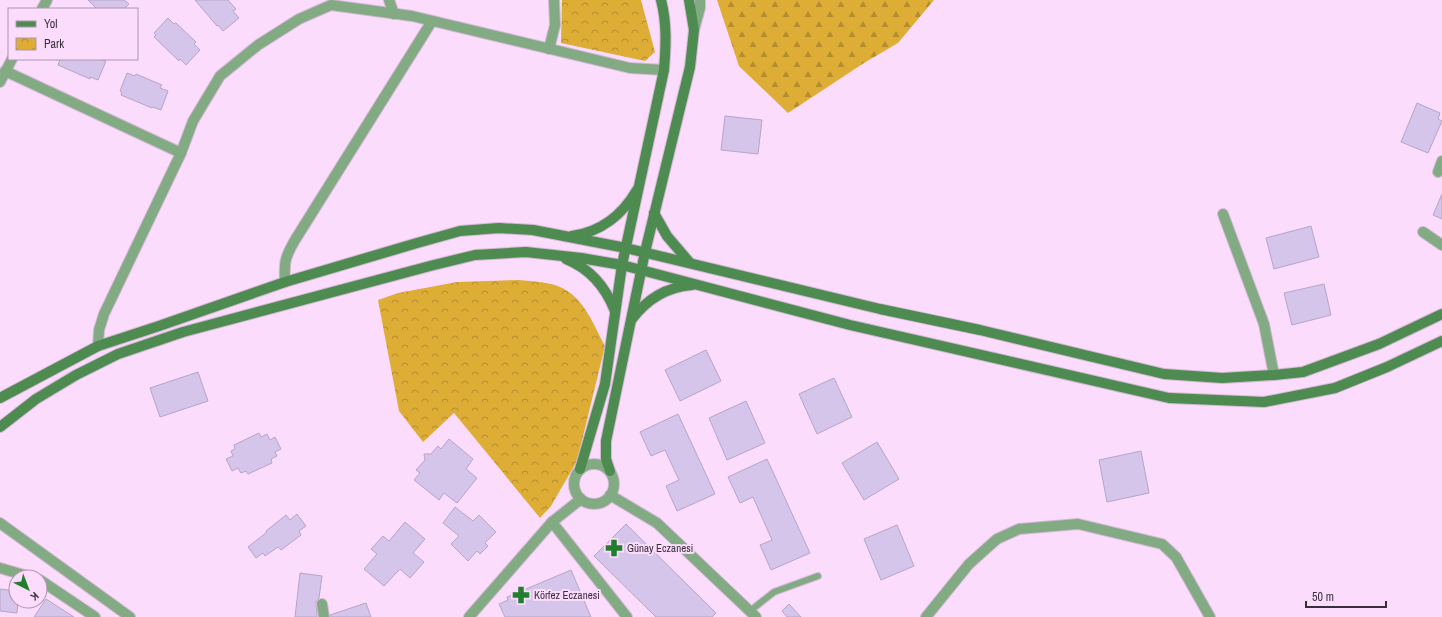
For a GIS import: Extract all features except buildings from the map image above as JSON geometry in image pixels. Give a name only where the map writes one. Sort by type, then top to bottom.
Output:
[{"type":"street","points":[[389,0],[394,14]]},
{"type":"street","points":[[548,48],[555,25],[554,0]]},
{"type":"street","points":[[580,469],[605,384],[622,265],[642,179],[664,70],[666,25],[661,0]]},
{"type":"street","points":[[689,0],[694,30]]},
{"type":"street","points":[[610,471],[605,467],[593,463],[580,469],[576,474],[574,481],[576,494],[587,503],[594,504],[606,500],[610,495],[614,483],[613,477],[606,459],[606,441],[645,252],[690,67],[694,30],[700,8],[700,0]]},
{"type":"street","points":[[98,346],[98,330],[104,314],[181,153],[193,120],[220,76],[264,41],[299,19],[331,5],[432,21],[630,68],[664,70]]},
{"type":"street","points":[[285,282],[284,266],[286,256],[295,240],[432,21]]},
{"type":"street","points":[[0,82],[12,60]]},
{"type":"street","points":[[6,71],[181,153]]},
{"type":"street","points":[[1438,172],[1442,161]]},
{"type":"street","points":[[566,237],[595,229],[613,219],[630,201],[642,179]]},
{"type":"street","points":[[654,214],[667,236],[690,263]]},
{"type":"street","points":[[1223,214],[1264,324],[1274,375]]},
{"type":"street","points":[[0,398],[98,346],[167,324],[285,282],[460,231],[499,228],[533,230],[645,252],[880,309],[980,330],[1164,374],[1222,378],[1303,372],[1379,344],[1442,314]]},
{"type":"street","points":[[1423,232],[1442,245]]},
{"type":"street","points":[[0,427],[36,399],[76,375],[118,354],[183,332],[430,266],[475,256],[526,252],[582,258],[622,265],[850,325],[1169,398],[1264,402],[1335,388],[1387,368],[1442,341]]},
{"type":"street","points":[[553,255],[571,261],[595,278],[607,293],[615,312]]},
{"type":"street","points":[[630,320],[646,303],[655,297],[675,288],[697,284]]},
{"type":"street","points":[[610,495],[657,523],[753,614]]},
{"type":"street","points":[[469,617],[552,522],[581,499]]},
{"type":"street","points":[[552,522],[627,617]]},
{"type":"street","points":[[0,523],[130,617]]},
{"type":"street","points":[[926,617],[969,564],[997,539],[1020,529],[1078,524],[1162,544],[1176,557],[1210,617]]},
{"type":"street","points":[[48,585],[96,617]]},
{"type":"street","points":[[322,604],[324,617]]},
{"type":"lane","points":[[753,614],[774,592],[818,576]]},
{"type":"green space","points":[[562,0],[641,0],[655,52],[645,61],[561,43]]},
{"type":"green space","points":[[717,0],[934,0],[898,43],[864,63],[788,113],[739,66]]},
{"type":"green space","points":[[519,280],[555,285],[565,289],[573,295],[586,310],[605,346],[577,461],[551,506],[540,518],[454,413],[423,442],[399,411],[378,300],[398,293],[457,282]]},
{"type":"place","name":"Günay Eczanesi","points":[[614,548]]},
{"type":"place","name":"Körfez Eczanesi","points":[[521,595]]}]
